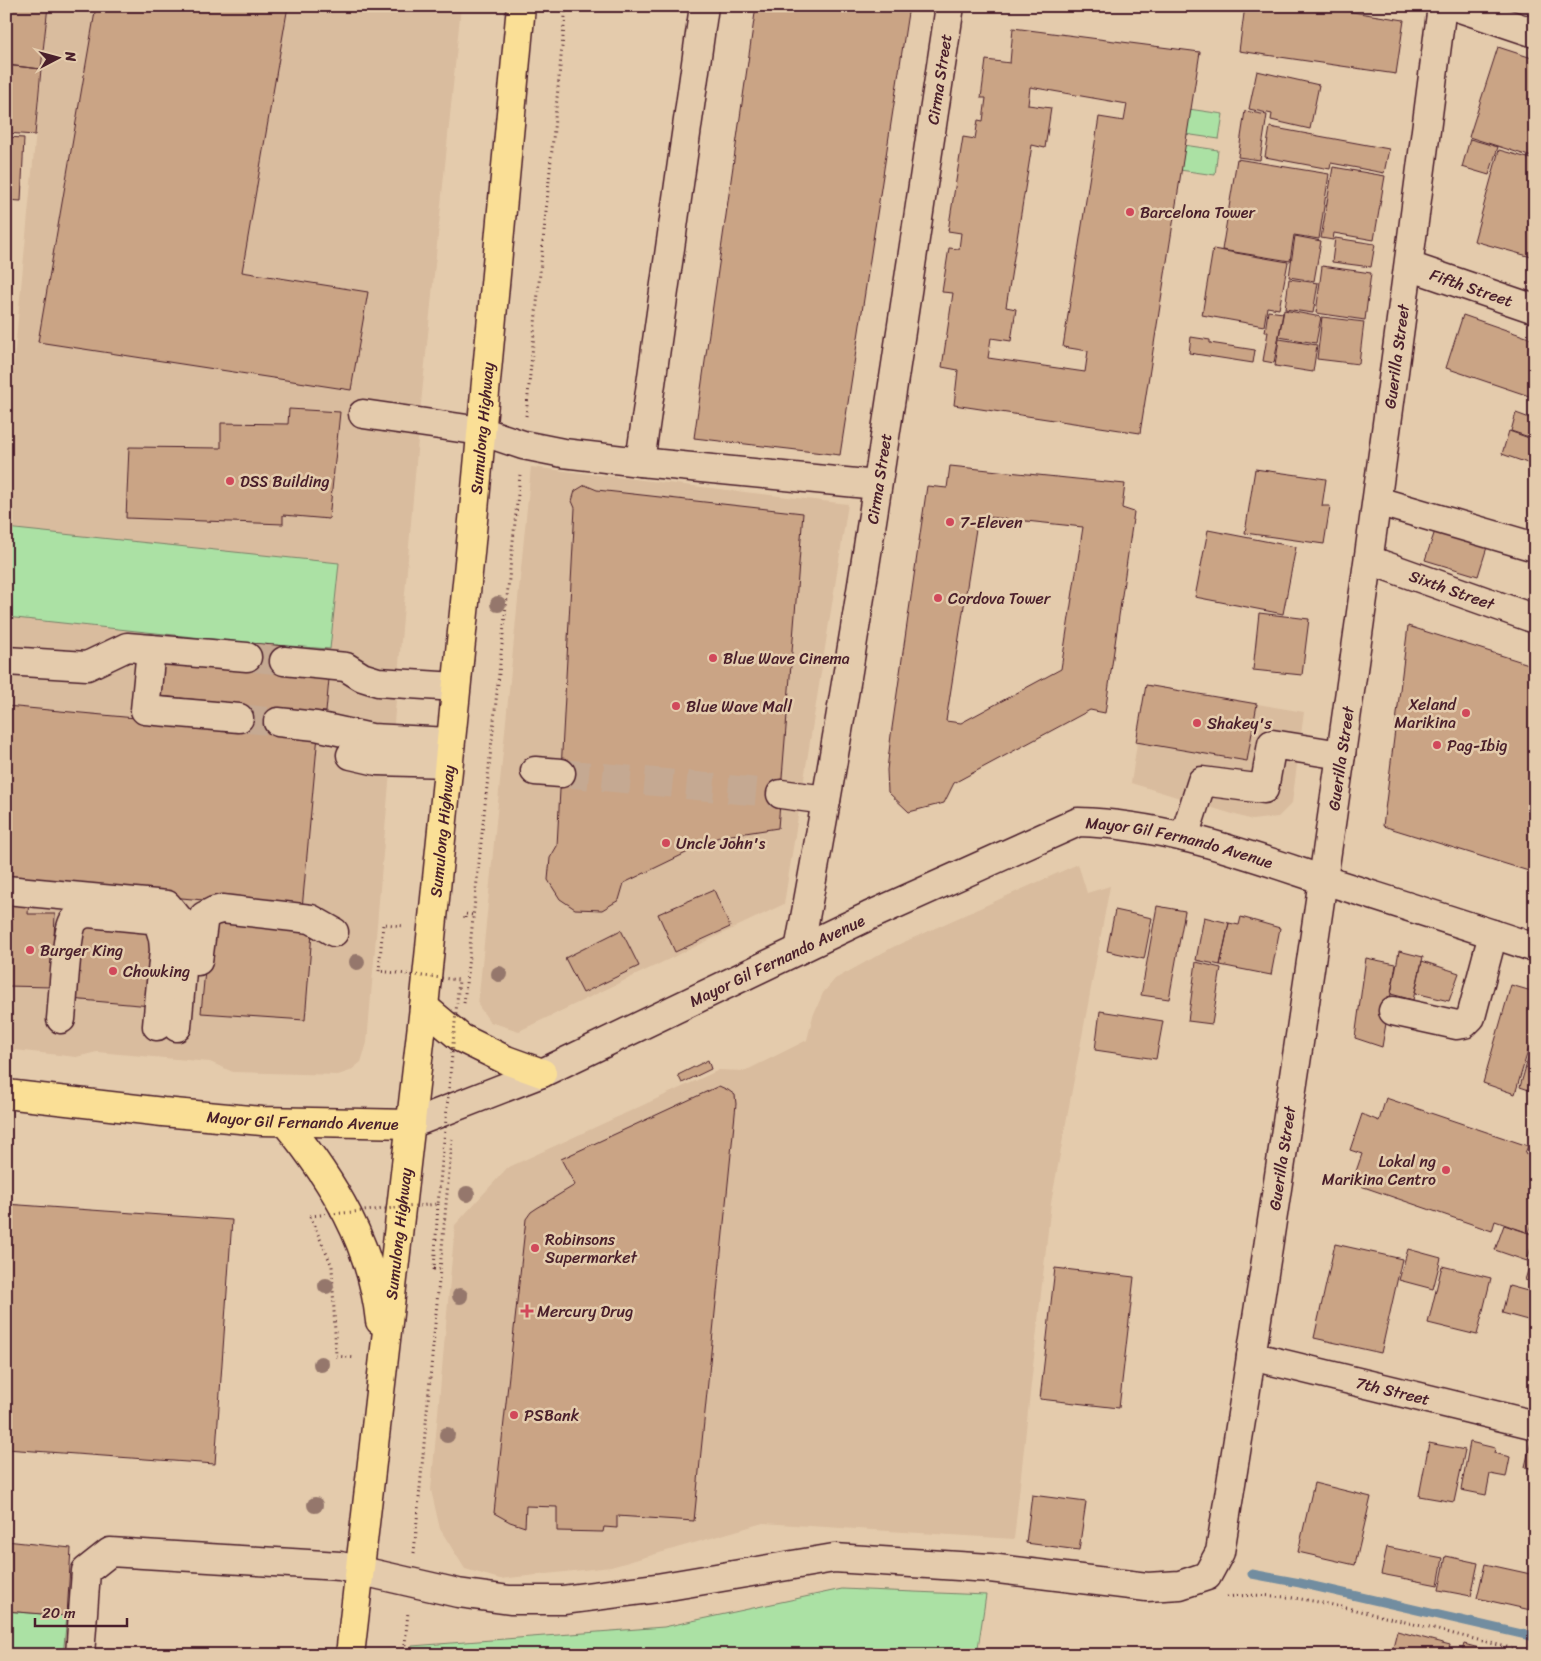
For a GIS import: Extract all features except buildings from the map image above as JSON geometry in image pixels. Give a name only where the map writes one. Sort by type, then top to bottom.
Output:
[{"type":"main road","name":"Sumulong Highway","points":[[350,1655],[424,1007],[521,6]]},
{"type":"main road","points":[[424,1007],[461,1038],[506,1060],[542,1073]]},
{"type":"main road","name":"Mayor Gil Fernando Avenue","points":[[6,1094],[163,1112],[285,1122],[411,1124]]},
{"type":"main road","points":[[285,1122],[328,1179],[349,1216],[365,1258],[378,1304],[384,1362]]},
{"type":"street","points":[[640,462],[704,6]]},
{"type":"street","name":"Cirma Street","points":[[799,950],[826,800],[877,485],[950,6]]},
{"type":"street","name":"Guerilla Street","points":[[80,1655],[86,1571],[110,1552],[340,1566],[412,1584],[510,1600],[563,1600],[647,1590],[834,1558],[990,1568],[1147,1587],[1180,1585],[1207,1576],[1220,1552],[1323,879],[1369,560],[1442,6]]},
{"type":"street","points":[[1454,6],[1535,33]]},
{"type":"street","name":"Fifth Street","points":[[1409,266],[1535,310]]},
{"type":"street","points":[[363,414],[481,431],[523,445],[555,451],[640,462],[877,485]]},
{"type":"street","points":[[1377,501],[1535,547]]},
{"type":"street","name":"Sixth Street","points":[[1369,560],[1535,619]]},
{"type":"street","points":[[6,661],[87,666],[127,647],[247,657]]},
{"type":"street","points":[[151,649],[145,710],[239,718]]},
{"type":"street","points":[[284,661],[346,667],[362,677],[378,682],[456,687]]},
{"type":"street","points":[[278,722],[316,726],[449,752]]},
{"type":"street","points":[[1184,837],[1202,781],[1264,789],[1272,744],[1341,755]]},
{"type":"street","points":[[351,755],[377,761],[449,752]]},
{"type":"street","points":[[781,794],[826,800]]},
{"type":"street","name":"Mayor Gil Fernando Avenue","points":[[411,1124],[542,1073],[799,950],[1078,822],[1110,823],[1184,837],[1241,853],[1535,948]]},
{"type":"street","points":[[6,890],[167,906],[183,924],[185,938],[175,1027]]},
{"type":"street","points":[[175,1027],[204,916],[222,909],[311,919],[334,932]]},
{"type":"street","points":[[61,1019],[72,923],[81,914],[89,913],[150,919],[158,922],[163,938],[175,1027]]},
{"type":"street","points":[[1393,1010],[1457,1025],[1464,1024],[1471,1017],[1494,934]]},
{"type":"street","name":"7th Street","points":[[1251,1356],[1535,1425]]},
{"type":"path","points":[[465,914],[473,915]]},
{"type":"path","points":[[383,924],[380,971],[459,980],[438,1204],[434,1269],[441,1269],[415,1550]]},
{"type":"path","points":[[384,1362],[336,1356],[332,1266],[310,1216],[438,1204]]},
{"type":"path","points":[[1223,1597],[1275,1595],[1338,1606],[1535,1654]]},
{"type":"path","points":[[404,1655],[409,1604]]},
{"type":"shaded area","points":[[48,6],[461,6],[421,404],[367,1043],[361,1062],[350,1071],[338,1075],[233,1072],[210,1062],[97,1052],[76,1057],[6,1049],[6,444]]},
{"type":"shaded area","points":[[531,467],[848,504],[784,904],[519,1031],[490,1022],[478,1005]]},
{"type":"shaded area","points":[[1146,685],[1304,712],[1292,803],[1278,817],[1252,820],[1131,783]]},
{"type":"shaded area","points":[[1078,864],[1087,893],[1110,886],[1051,1203],[1014,1539],[763,1523],[611,1567],[500,1579],[465,1569],[440,1529],[431,1490],[455,1225],[507,1168],[719,1070],[745,1071],[807,1040],[813,1016],[823,993],[835,979],[893,947]]},
{"type":"green space","points":[[1168,106],[1223,114],[1219,139],[1164,131]]},
{"type":"green space","points":[[1163,142],[1218,150],[1215,175],[1159,167]]},
{"type":"green space","points":[[6,528],[339,563],[330,649],[249,643],[6,617]]},
{"type":"green space","points":[[842,1589],[986,1595],[977,1655],[411,1655],[412,1646],[664,1627]]},
{"type":"green space","points":[[6,1611],[67,1616],[63,1655],[6,1655]]},
{"type":"waterway","points":[[1252,1574],[1300,1583],[1535,1637]]},
{"type":"tunnel","points":[[247,657],[284,661]]},
{"type":"tunnel","points":[[239,718],[278,722]]},
{"type":"tunnel","points":[[561,773],[781,794]]},
{"type":"place","name":"Barcelona Tower","points":[[1130,212]]},
{"type":"place","name":"DSS Building","points":[[230,481]]},
{"type":"place","name":"7-Eleven","points":[[950,522]]},
{"type":"place","name":"Cordova Tower","points":[[938,598]]},
{"type":"place","name":"Blue Wave Cinema","points":[[713,658]]},
{"type":"place","name":"Blue Wave Mall","points":[[676,706]]},
{"type":"place","name":"Xeland Marikina","points":[[1466,713]]},
{"type":"place","name":"Shakey's","points":[[1197,723]]},
{"type":"place","name":"Pag-Ibig","points":[[1437,745]]},
{"type":"place","name":"Uncle John's","points":[[666,843]]},
{"type":"place","name":"Burger King","points":[[30,950]]},
{"type":"place","name":"Chowking","points":[[113,971]]},
{"type":"place","name":"Lokal ng Marikina Centro","points":[[1446,1170]]},
{"type":"place","name":"Robinsons Supermarket","points":[[535,1248]]},
{"type":"place","name":"Mercury Drug","points":[[527,1311]]},
{"type":"place","name":"PSBank","points":[[514,1415]]}]
